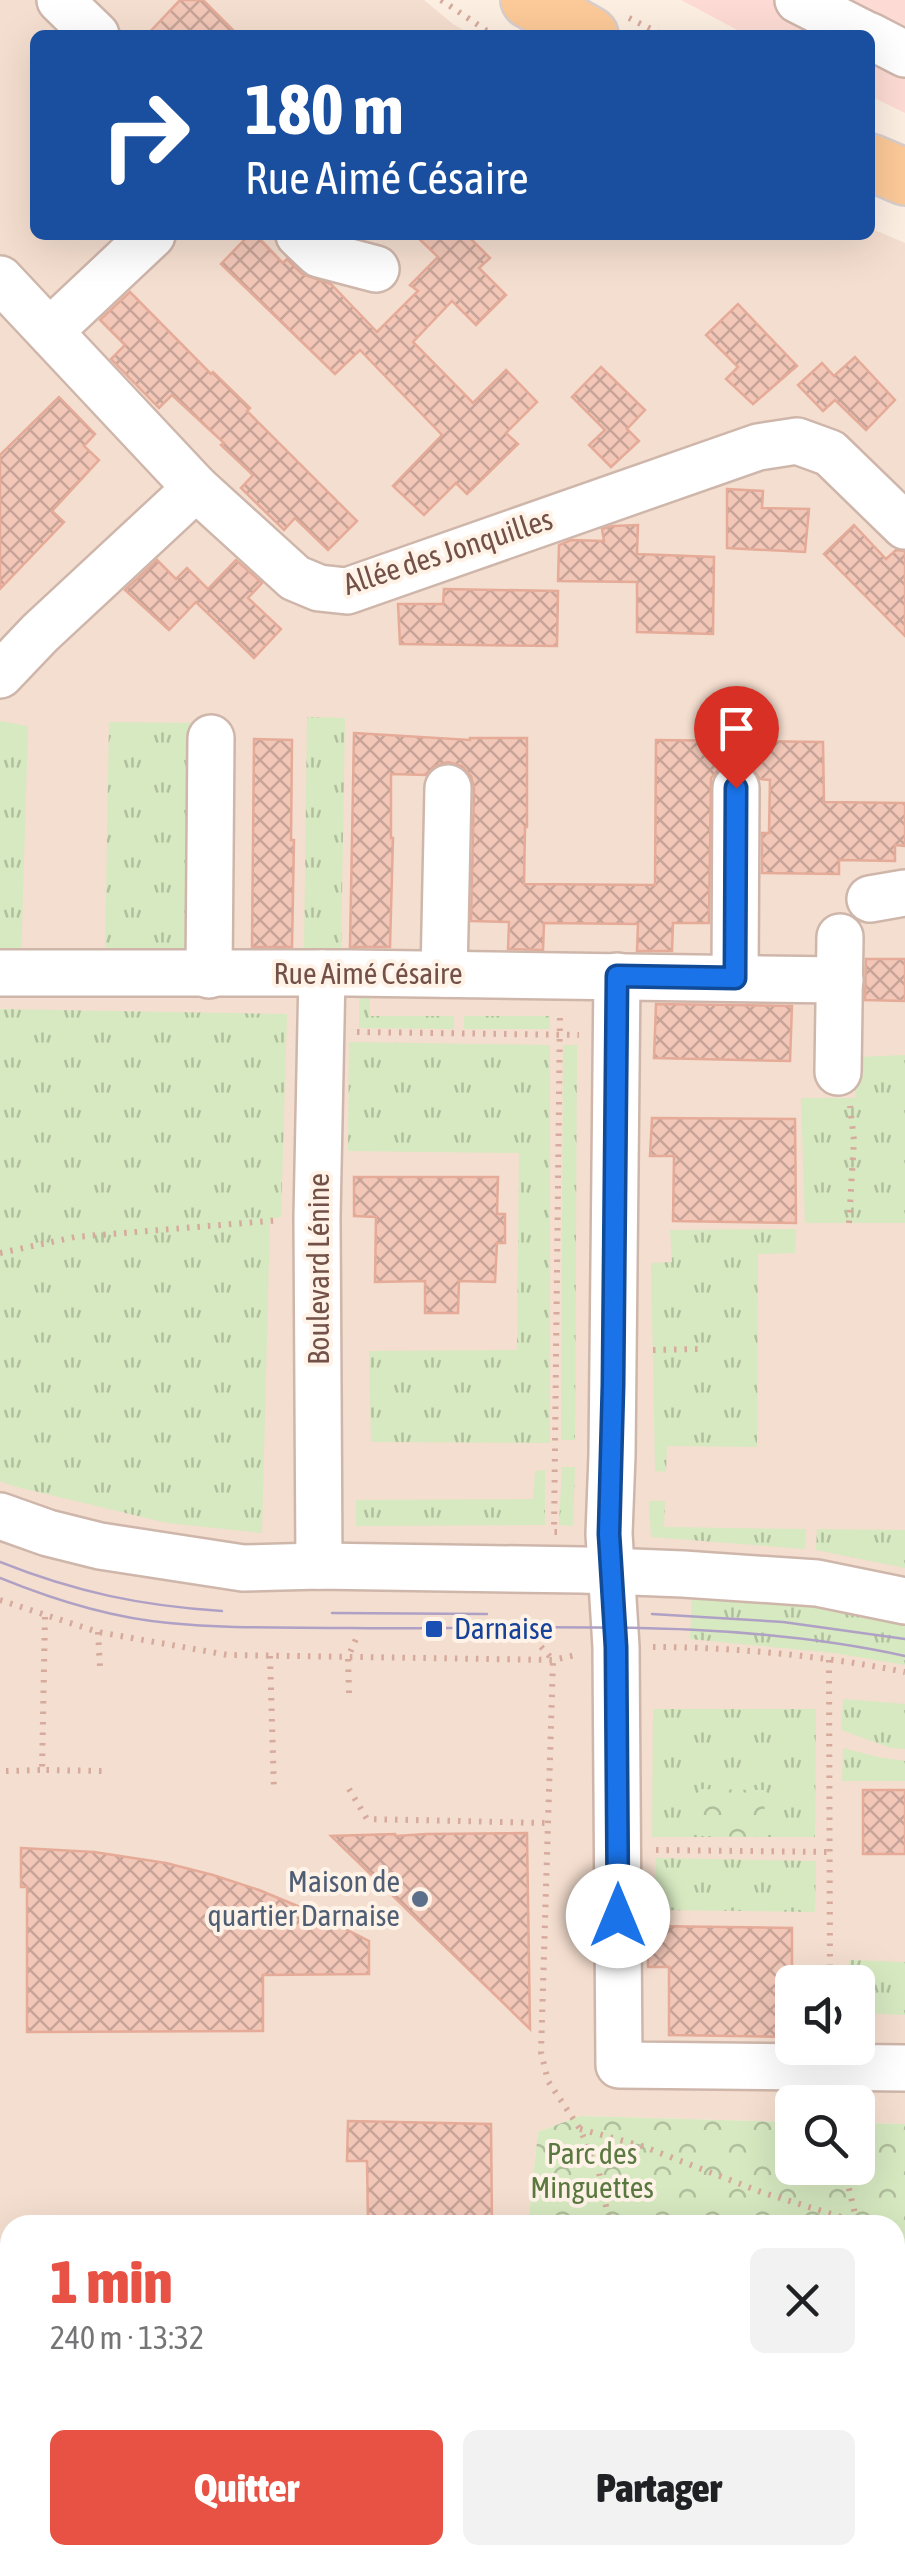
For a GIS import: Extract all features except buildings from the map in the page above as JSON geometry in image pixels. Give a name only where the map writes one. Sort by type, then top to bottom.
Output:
[{"type":"main road","points":[[530,0],[581,30]]},
{"type":"main road","points":[[875,164],[905,177]]},
{"type":"street","points":[[60,0],[91,30]]},
{"type":"street","points":[[798,0],[857,30]]},
{"type":"street","points":[[875,39],[905,54]]},
{"type":"street","points":[[50,331],[147,240]]},
{"type":"street","points":[[305,240],[319,254],[376,269]]},
{"type":"street","name":"Allée des Jonquilles","points":[[0,279],[196,488],[294,578],[319,588],[347,591],[758,448],[797,441],[830,453],[905,526]]},
{"type":"street","points":[[0,675],[196,488]]},
{"type":"street","points":[[209,975],[211,738]]},
{"type":"street","points":[[444,974],[448,788]]},
{"type":"street","points":[[735,978],[736,788]]},
{"type":"street","name":"Rue Aimé Césaire","points":[[0,974],[735,978],[840,959],[838,1072]]},
{"type":"street","name":"Boulevard Lénine","points":[[320,1566],[317,1217],[322,973]]},
{"type":"street","points":[[617,976],[611,1552],[616,1647],[619,2065],[905,2068]]},
{"type":"street","points":[[0,1516],[100,1546],[243,1568],[611,1552],[817,1583],[905,1601]]},
{"type":"path","points":[[440,0],[485,30]]},
{"type":"path","points":[[560,976],[554,1532],[611,1552]]},
{"type":"path","points":[[322,1032],[615,1035]]},
{"type":"path","points":[[838,1072],[849,1098],[854,1140],[850,1223]]},
{"type":"path","points":[[0,1252],[76,1237],[317,1217]]},
{"type":"path","points":[[614,1350],[701,1349]]},
{"type":"path","points":[[0,1600],[98,1632],[210,1652],[553,1660],[616,1647],[676,1647],[829,1660],[905,1672]]},
{"type":"path","points":[[42,1770],[45,1617]]},
{"type":"path","points":[[98,1632],[100,1668]]},
{"type":"path","points":[[349,1693],[348,1657],[356,1639]]},
{"type":"path","points":[[534,1639],[553,1660],[540,2052],[548,2081],[580,2129],[599,2173],[608,2215]]},
{"type":"path","points":[[270,1656],[274,1790]]},
{"type":"path","points":[[829,1660],[830,1965]]},
{"type":"path","points":[[6,1771],[104,1771]]},
{"type":"path","points":[[349,1790],[367,1820],[548,1823]]},
{"type":"path","points":[[618,1849],[830,1852]]},
{"type":"path","points":[[580,2129],[642,2146],[831,2215]]},
{"type":"path","points":[[848,2185],[856,2215]]},
{"type":"shaded area","points":[[0,0],[424,0],[463,30],[30,30],[30,240],[875,240],[875,230],[905,243],[905,2124],[875,2123],[875,2085],[775,2085],[775,2122],[580,2116],[538,2132],[529,2215],[0,2215]]},
{"type":"shaded area","points":[[681,0],[905,0],[905,113],[875,98],[875,30],[738,30]]},
{"type":"green space","points":[[307,717],[345,718],[341,954],[304,954]]},
{"type":"green space","points":[[0,721],[28,726],[21,962],[0,961]]},
{"type":"green space","points":[[109,722],[198,723],[195,963],[105,958]]},
{"type":"green space","points":[[359,988],[370,988],[370,1016],[454,1016],[454,1029],[359,1028]]},
{"type":"green space","points":[[0,1009],[287,1014],[281,1217],[270,1219],[262,1533],[167,1523],[0,1481]]},
{"type":"green space","points":[[464,1016],[550,1016],[550,1029],[464,1029]]},
{"type":"green space","points":[[349,1042],[550,1045],[550,1443],[371,1442],[369,1351],[517,1350],[519,1153],[348,1151]]},
{"type":"green space","points":[[563,1045],[577,1045],[575,1440],[561,1440]]},
{"type":"green space","points":[[905,1055],[905,1223],[805,1223],[801,1098],[855,1098],[856,1057]]},
{"type":"green space","points":[[796,1229],[795,1253],[758,1254],[757,1447],[667,1446],[666,1472],[655,1471],[651,1263],[672,1262],[670,1230]]},
{"type":"green space","points":[[562,1467],[575,1467],[573,1526],[559,1525]]},
{"type":"green space","points":[[545,1470],[545,1525],[356,1526],[356,1500],[533,1499],[535,1471]]},
{"type":"green space","points":[[649,1501],[665,1501],[664,1527],[806,1529],[805,1549],[651,1537]]},
{"type":"green space","points":[[817,1529],[905,1530],[905,1568],[816,1550]]},
{"type":"green space","points":[[692,1593],[772,1600],[905,1622],[905,1665],[835,1653],[690,1639]]},
{"type":"green space","points":[[843,1699],[905,1704],[905,1749],[891,1748],[841,1730]]},
{"type":"green space","points":[[653,1709],[816,1709],[815,1837],[652,1837]]},
{"type":"green space","points":[[843,1748],[905,1761],[905,1781],[842,1781]]},
{"type":"green space","points":[[699,1789],[765,1790],[764,1837],[698,1836]]},
{"type":"green space","points":[[656,1858],[816,1861],[815,1912],[654,1910]]},
{"type":"green space","points":[[849,1960],[905,1962],[905,2015],[875,2014],[875,1965],[849,1965]]},
{"type":"green space","name":"Parc des Minguettes","points":[[580,2116],[775,2122],[775,2185],[875,2185],[875,2123],[905,2124],[905,2215],[529,2215],[538,2132]]},
{"type":"tram line","points":[[0,1562],[109,1596],[222,1611]]},
{"type":"tram line","points":[[0,1578],[83,1607],[169,1623],[699,1630],[837,1643],[905,1656]]},
{"type":"tram line","points":[[332,1613],[487,1614]]},
{"type":"tram line","points":[[652,1614],[783,1622],[905,1639]]},
{"type":"place","name":"Darnaise","points":[[434,1629]]},
{"type":"place","name":"Maison de quartier Darnaise","points":[[420,1899]]},
{"type":"route","points":[[618,1916],[616,1647],[609,1534],[617,976],[735,978],[736,788]]}]
